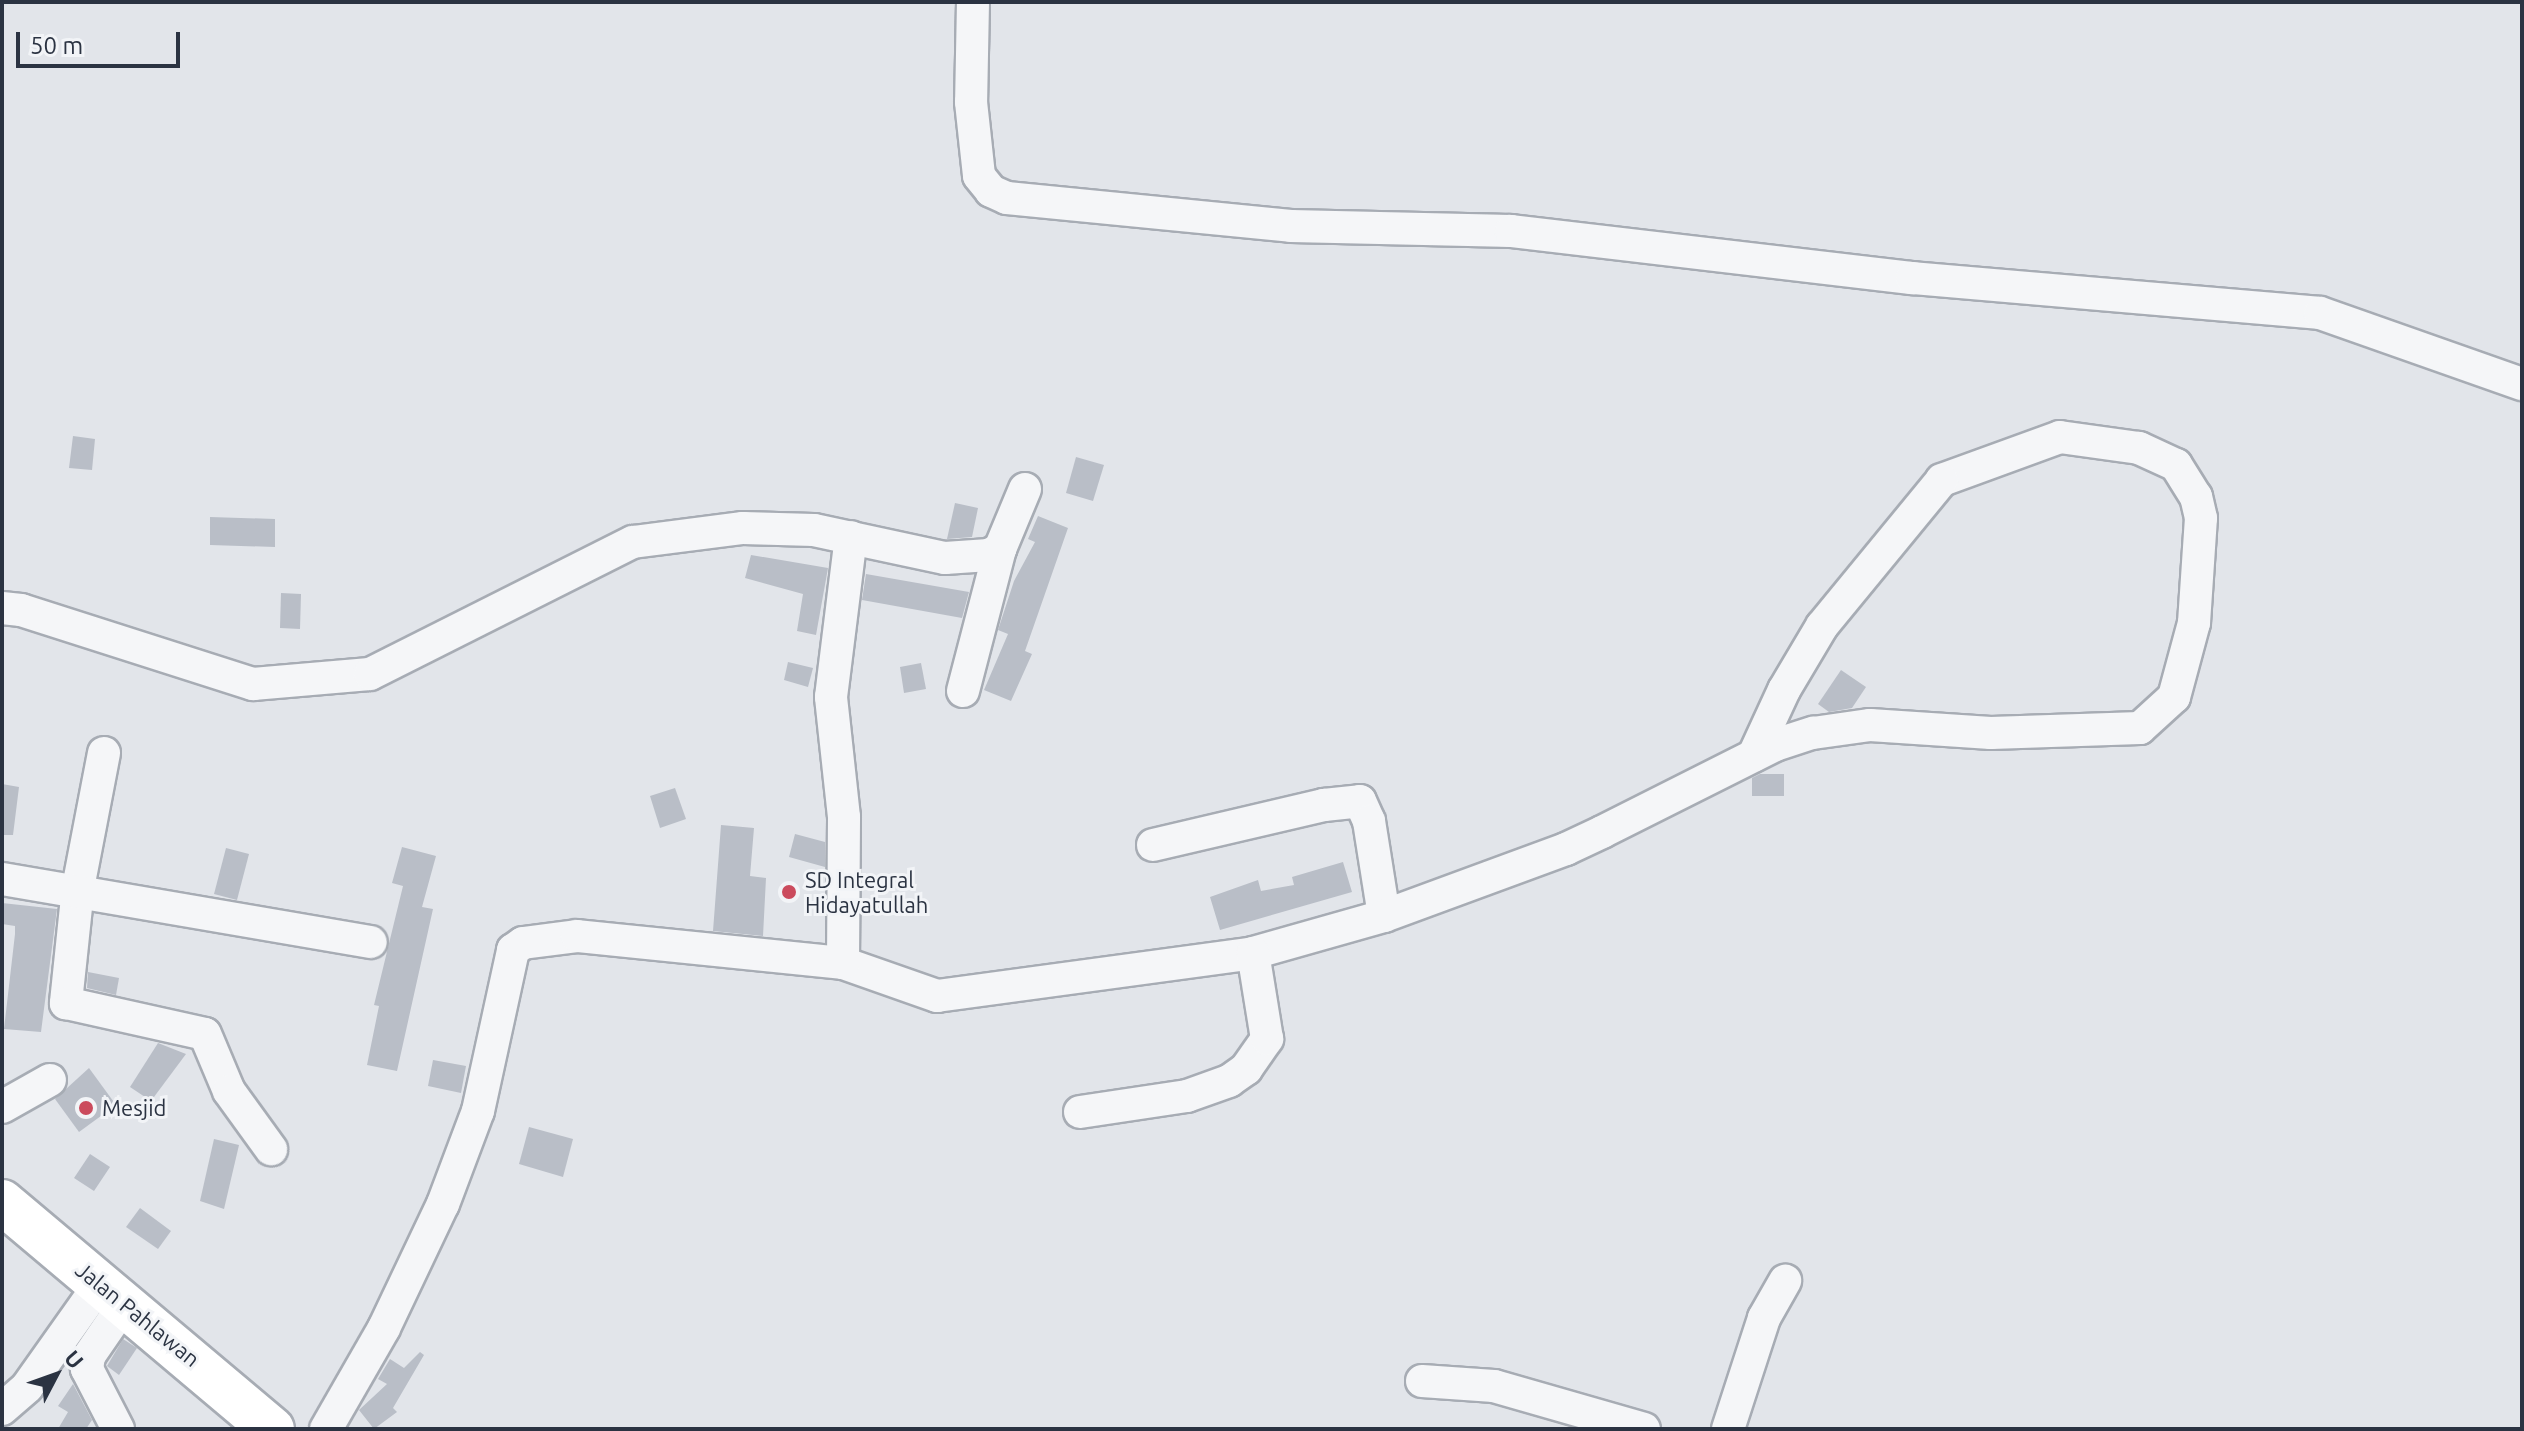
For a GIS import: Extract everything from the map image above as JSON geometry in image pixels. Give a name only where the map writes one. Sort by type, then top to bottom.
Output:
[{"type":"highway","name":"Jalan Pahlawan","points":[[2,1202],[272,1429]]},
{"type":"street","points":[[973,2],[971,102],[979,176],[991,191],[1007,198],[1291,226],[1511,231],[1912,278],[2320,313],[2522,384]]},
{"type":"street","points":[[326,1429],[384,1328],[448,1191],[478,1111],[513,950],[523,943],[568,936],[843,963],[937,996],[1253,953],[1384,916],[1566,849],[1754,755],[1813,733],[1870,725],[1991,733],[2140,728],[2158,716],[2174,697],[2194,623],[2203,548],[2196,497],[2176,465],[2139,448],[2060,437],[1942,480],[1822,626],[1784,690],[1754,755]]},
{"type":"street","points":[[963,691],[1000,549],[1025,489]]},
{"type":"street","points":[[2,608],[21,610],[253,684],[290,683],[370,674],[399,664],[633,542],[743,528],[814,530],[945,558],[989,555],[1000,549]]},
{"type":"street","points":[[843,963],[844,817],[831,697],[851,537]]},
{"type":"street","points":[[104,753],[78,888],[66,1003],[205,1034],[229,1091],[271,1149]]},
{"type":"street","points":[[1153,845],[1324,805],[1360,801],[1369,821],[1384,916]]},
{"type":"street","points":[[2,879],[78,888],[371,942]]},
{"type":"street","points":[[1080,1112],[1187,1096],[1229,1081],[1246,1069],[1267,1039],[1253,953]]},
{"type":"street","points":[[2,1107],[50,1080]]},
{"type":"street","points":[[1728,1429],[1764,1318],[1785,1281]]},
{"type":"street","points":[[2,1409],[27,1387],[113,1293]]},
{"type":"street","points":[[113,1293],[87,1369],[118,1429]]},
{"type":"street","points":[[1422,1381],[1494,1386],[1644,1429]]},
{"type":"building","points":[[73,436],[95,439],[92,470],[69,468]]},
{"type":"building","points":[[1076,457],[1104,465],[1093,501],[1066,493]]},
{"type":"building","points":[[955,503],[978,508],[972,537],[947,539]]},
{"type":"building","points":[[1038,516],[1068,528],[1025,651],[1032,654],[1011,701],[984,690],[1008,634],[998,630],[1014,581],[1035,542],[1028,539]]},
{"type":"building","points":[[210,517],[275,519],[275,547],[210,545]]},
{"type":"building","points":[[751,555],[828,568],[816,635],[797,631],[803,594],[745,578]]},
{"type":"building","points":[[866,574],[969,592],[962,618],[862,600]]},
{"type":"building","points":[[281,593],[301,594],[300,629],[280,628]]},
{"type":"building","points":[[788,662],[813,668],[808,687],[784,680]]},
{"type":"building","points":[[921,663],[926,689],[904,693],[900,667]]},
{"type":"building","points":[[1841,670],[1866,687],[1852,708],[1829,712],[1818,704]]},
{"type":"building","points":[[1760,774],[1784,774],[1784,796],[1752,796],[1752,778]]},
{"type":"building","points":[[2,784],[19,787],[13,835],[2,835]]},
{"type":"building","points":[[675,788],[686,819],[660,828],[650,796]]},
{"type":"building","points":[[721,825],[754,828],[750,876],[766,878],[763,936],[713,931]]},
{"type":"building","points":[[795,834],[825,842],[825,867],[789,857]]},
{"type":"building","points":[[402,847],[436,856],[422,907],[433,909],[397,1071],[367,1065],[379,1006],[374,1005],[403,886],[392,883]]},
{"type":"building","points":[[226,848],[249,854],[237,900],[214,894]]},
{"type":"building","points":[[1343,862],[1352,892],[1220,930],[1210,897],[1258,880],[1261,891],[1294,885],[1292,877]]},
{"type":"building","points":[[2,903],[57,909],[41,1032],[4,1029],[15,926],[2,924]]},
{"type":"building","points":[[88,972],[119,978],[116,995],[87,988]]},
{"type":"building","points":[[158,1043],[186,1054],[151,1101],[130,1087]]},
{"type":"building","points":[[433,1060],[466,1066],[461,1093],[428,1086]]},
{"type":"building","points":[[89,1068],[116,1105],[79,1132],[55,1099]]},
{"type":"building","points":[[529,1127],[573,1139],[563,1177],[519,1164]]},
{"type":"building","points":[[214,1139],[239,1145],[224,1209],[200,1201]]},
{"type":"building","points":[[90,1154],[110,1167],[94,1191],[74,1178]]},
{"type":"building","points":[[140,1208],[171,1231],[158,1249],[126,1227]]},
{"type":"building","points":[[123,1339],[137,1348],[119,1375],[107,1366]]},
{"type":"building","points":[[420,1352],[424,1355],[393,1408],[397,1412],[374,1429],[359,1410],[387,1384],[378,1379],[390,1359],[404,1368]]},
{"type":"building","points":[[73,1384],[92,1420],[86,1429],[58,1429],[68,1412],[58,1406]]},
{"type":"place","name":"SD Integral Hidayatullah","points":[[789,892]]},
{"type":"place","name":"Mesjid","points":[[86,1108]]}]
